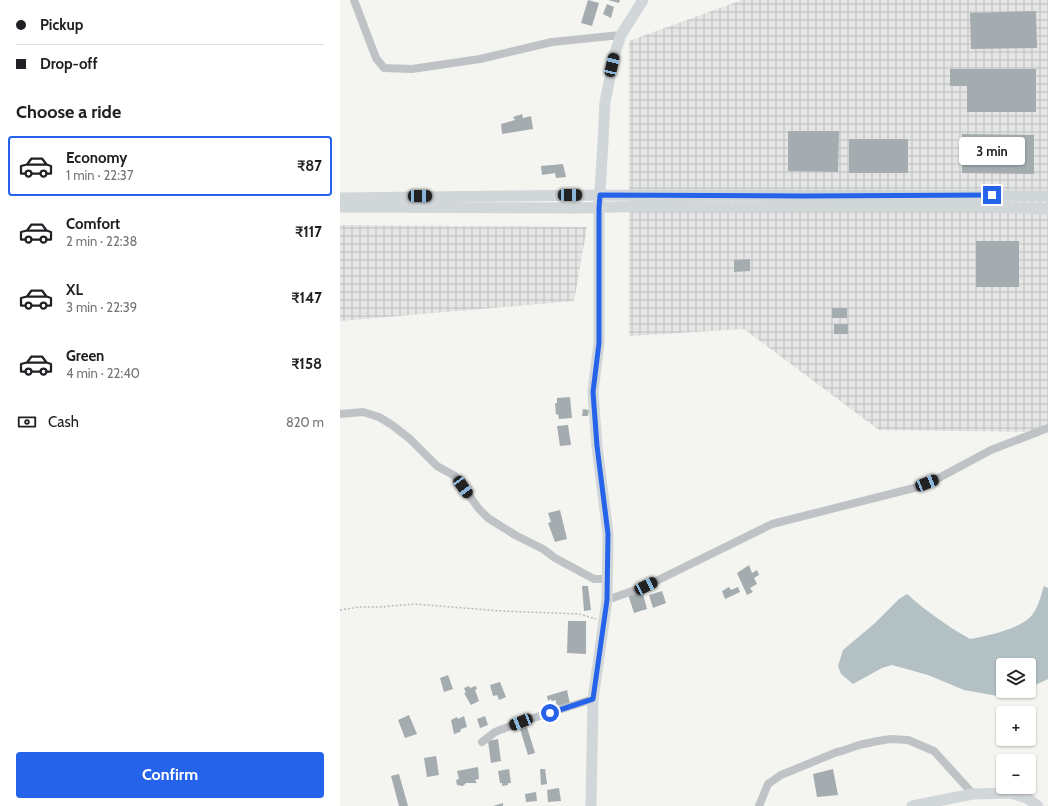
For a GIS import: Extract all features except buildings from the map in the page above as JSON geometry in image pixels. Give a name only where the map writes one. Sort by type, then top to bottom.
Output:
[{"type":"street","points":[[354,0],[376,58],[384,68],[412,69],[480,59],[552,42],[621,35]]},
{"type":"street","points":[[591,806],[593,699],[607,600],[608,534],[597,446],[593,392],[599,343],[599,208],[605,102],[615,54],[621,35],[643,0]]},
{"type":"street","points":[[340,198],[600,195],[1048,196]]},
{"type":"street","points":[[340,207],[599,208],[648,206],[967,206],[1048,209]]},
{"type":"street","points":[[340,414],[363,412],[379,417],[392,425],[410,439],[437,466],[455,476],[479,509],[488,518],[515,535],[543,549],[555,558],[594,579],[607,579]]},
{"type":"street","points":[[607,600],[646,586],[772,524],[918,487],[936,480],[991,450],[1048,428]]},
{"type":"street","points":[[482,742],[495,732],[593,699]]},
{"type":"street","points":[[759,806],[768,784],[781,775],[837,752],[859,745],[891,739],[908,740],[934,751],[973,794]]},
{"type":"street","points":[[912,806],[973,794],[1010,793],[1027,798],[1038,806]]},
{"type":"path","points":[[340,610],[359,607],[414,604],[502,611],[579,614],[604,619]]},
{"type":"shaded area","points":[[742,0],[1048,0],[1048,432],[879,430],[744,329],[629,336],[629,41]]},
{"type":"shaded area","points":[[340,225],[587,227],[574,301],[340,321]]},
{"type":"shaded area","points":[[1044,586],[1048,588],[1048,679],[1036,685],[1036,658],[996,658],[996,696],[964,690],[928,675],[892,665],[882,668],[853,684],[841,674],[838,666],[843,650],[875,623],[899,599],[907,594],[937,618],[970,639],[986,636],[1023,623],[1030,618],[1040,600]]},
{"type":"route","points":[[550,713],[593,699],[607,600],[608,534],[597,446],[593,392],[599,343],[600,195],[992,195]]}]
